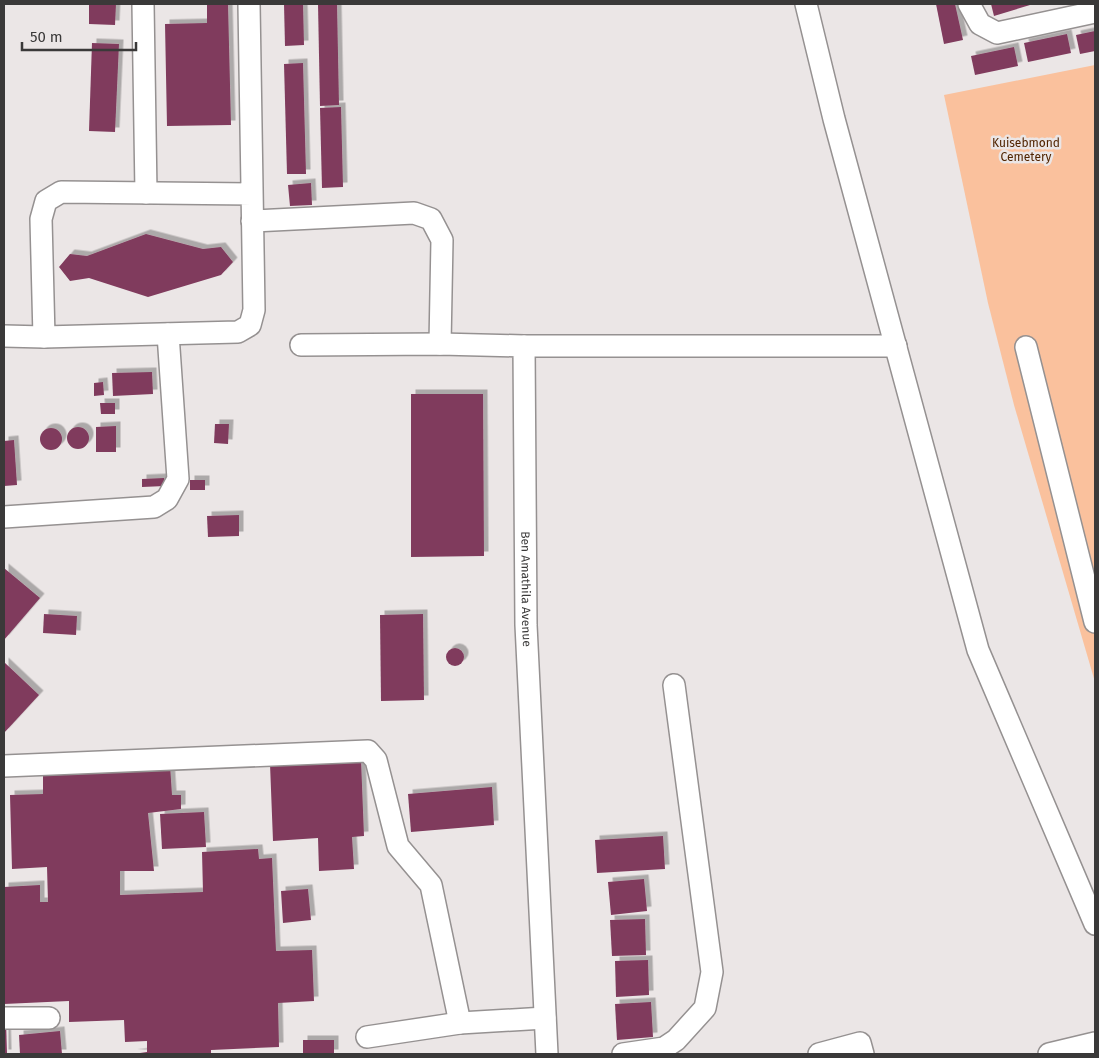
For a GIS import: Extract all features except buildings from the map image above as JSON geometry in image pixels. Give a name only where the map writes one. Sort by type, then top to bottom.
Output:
[{"type":"street","points":[[143,4],[146,193]]},
{"type":"street","points":[[4,336],[44,337],[238,332],[250,325],[254,310],[249,4]]},
{"type":"street","points":[[806,4],[834,119],[978,650],[1095,924]]},
{"type":"street","points":[[969,4],[980,24],[997,33],[1087,10]]},
{"type":"street","points":[[44,337],[40,219],[46,201],[60,192],[252,194]]},
{"type":"street","points":[[252,221],[414,213],[431,219],[442,240],[440,344]]},
{"type":"street","points":[[4,517],[154,507],[167,499],[178,479],[168,334]]},
{"type":"street","points":[[301,345],[896,346]]},
{"type":"street","name":"Ben Amathila Avenue","points":[[524,346],[526,625],[547,1054]]},
{"type":"street","points":[[1026,347],[1095,622]]},
{"type":"street","points":[[623,1054],[664,1048],[676,1040],[706,1008],[712,972],[674,685]]},
{"type":"street","points":[[4,766],[368,751],[376,760],[398,846],[431,885],[460,1023]]},
{"type":"street","points":[[4,1018],[49,1018]]},
{"type":"street","points":[[367,1036],[460,1023],[544,1018]]},
{"type":"street","points":[[819,1054],[860,1043],[863,1054]]},
{"type":"street","points":[[1049,1054],[1095,1043]]},
{"type":"green space","name":"Kuisebmond Cemetery","points":[[1095,65],[1095,682],[1014,405],[988,303],[944,95]]}]
